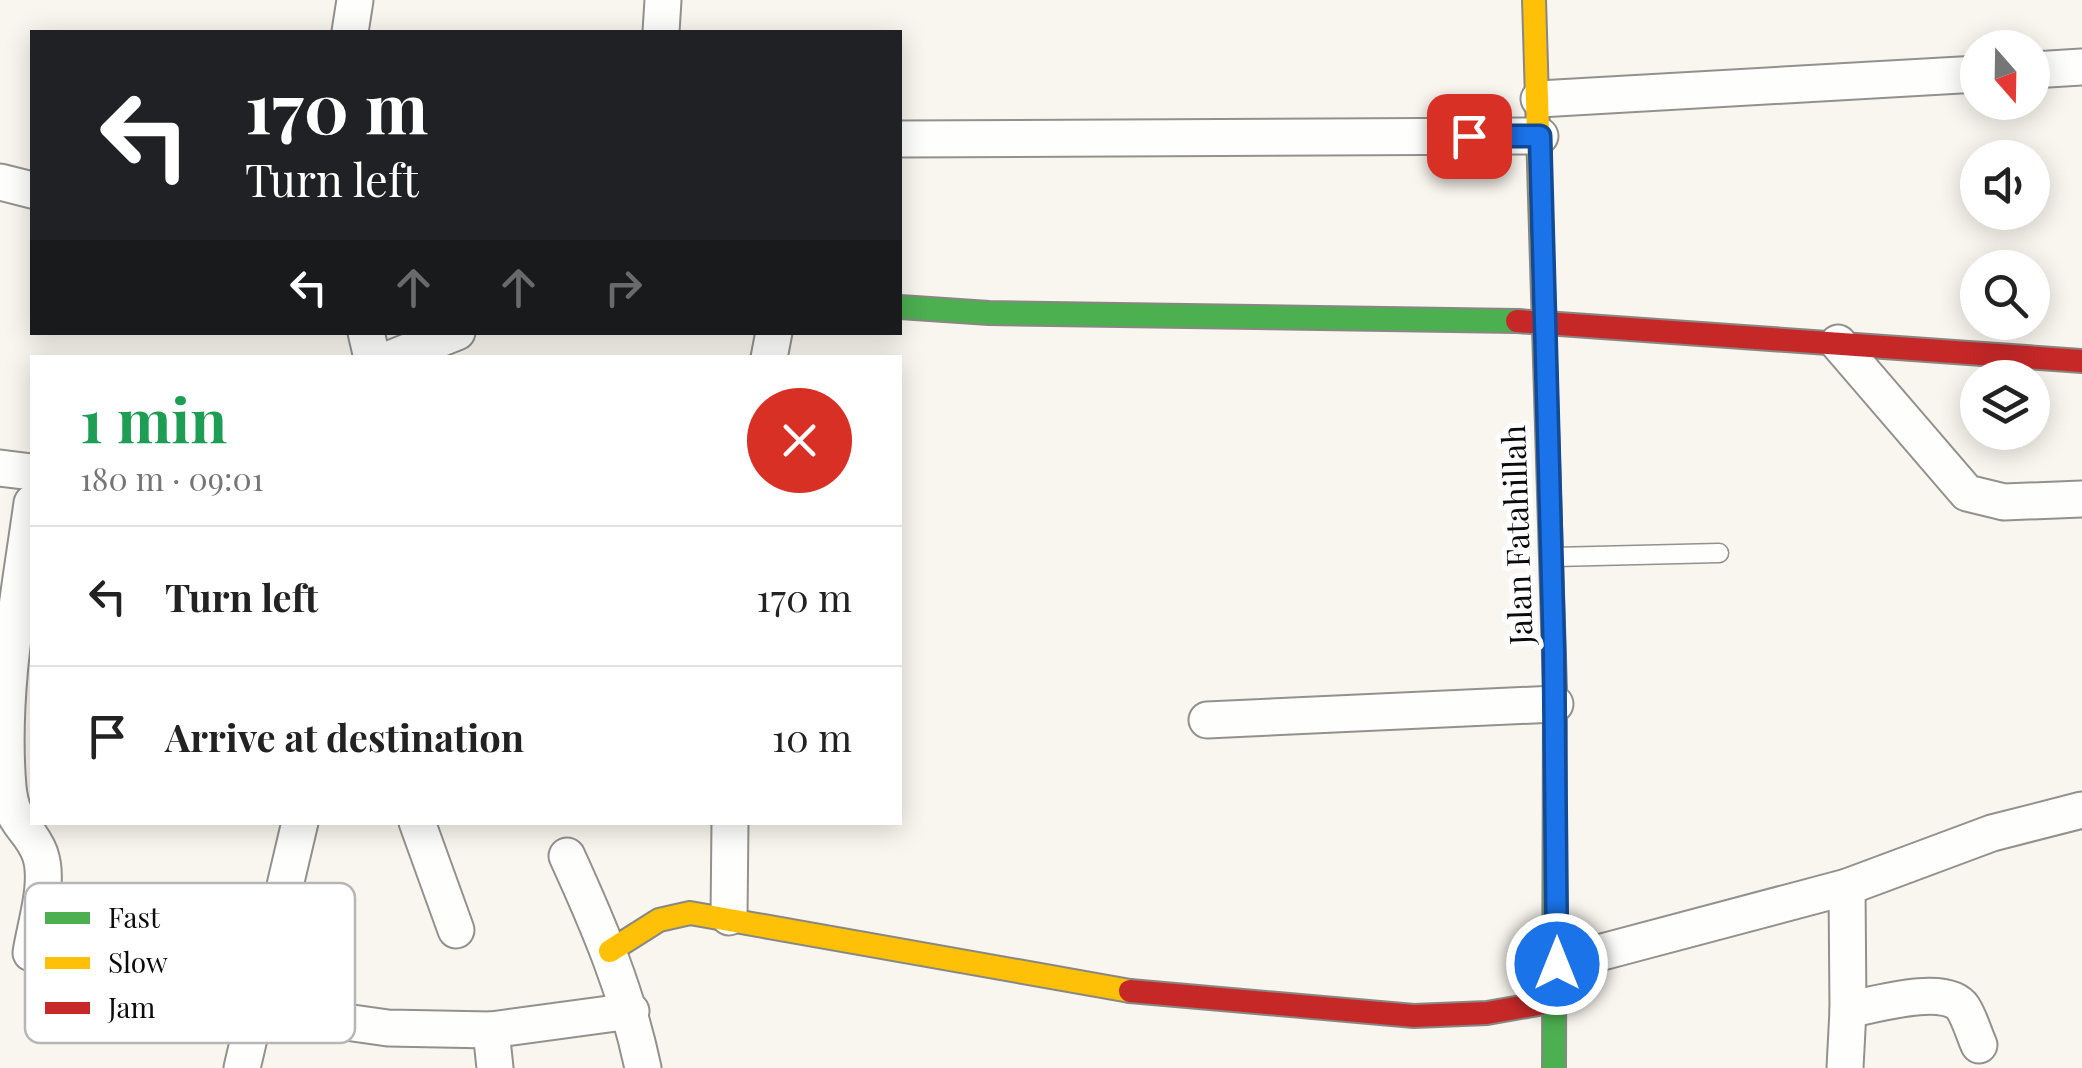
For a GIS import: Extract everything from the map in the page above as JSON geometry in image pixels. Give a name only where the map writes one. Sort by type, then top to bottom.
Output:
[{"type":"street","points":[[350,30],[355,0]]},
{"type":"street","points":[[661,30],[663,0]]},
{"type":"street","name":"Jalan Fatahillah","points":[[1534,0],[1555,704],[1554,1068]]},
{"type":"street","points":[[2050,69],[2082,67]]},
{"type":"street","points":[[1539,99],[1960,75]]},
{"type":"street","points":[[902,139],[1540,136]]},
{"type":"street","points":[[0,182],[30,190]]},
{"type":"street","points":[[902,307],[990,313],[1544,321],[2082,361]]},
{"type":"street","points":[[400,355],[450,335]]},
{"type":"street","points":[[1838,343],[1967,493],[2004,502],[2082,499]]},
{"type":"street","points":[[0,468],[30,472]]},
{"type":"street","points":[[30,517],[6,700],[11,810],[18,827],[39,852],[43,867],[41,883]]},
{"type":"street","points":[[1207,720],[1555,704]]},
{"type":"street","points":[[1557,964],[1847,887],[1992,833],[2082,810]]},
{"type":"street","points":[[285,883],[299,825]]},
{"type":"street","points":[[419,825],[456,930]]},
{"type":"street","points":[[729,917],[730,825]]},
{"type":"street","points":[[566,856],[610,950],[631,1011],[643,1068]]},
{"type":"street","points":[[1845,1068],[1847,887]]},
{"type":"street","points":[[610,950],[674,914],[729,917],[869,948],[1090,981],[1163,997],[1414,1016],[1487,1013],[1555,1001]]},
{"type":"street","points":[[1848,1010],[1905,998],[1947,997],[1963,1008],[1979,1045]]},
{"type":"street","points":[[355,1023],[388,1028],[491,1030],[631,1011]]},
{"type":"street","points":[[491,1030],[495,1068]]},
{"type":"street","points":[[242,1068],[247,1043]]},
{"type":"lane","points":[[1552,557],[1719,553]]},
{"type":"traffic: fast","points":[[902,307],[989,313],[1517,321]]},
{"type":"traffic: fast","points":[[1554,1068],[1555,690]]},
{"type":"traffic: slow","points":[[1534,0],[1555,690]]},
{"type":"traffic: slow","points":[[610,951],[659,920],[690,913],[1130,991]]},
{"type":"traffic: jam","points":[[1517,321],[2082,361]]},
{"type":"traffic: jam","points":[[1130,991],[1414,1016],[1487,1013],[1555,1001]]},
{"type":"route","points":[[1469,136],[1540,136],[1554,653],[1557,964]]}]
